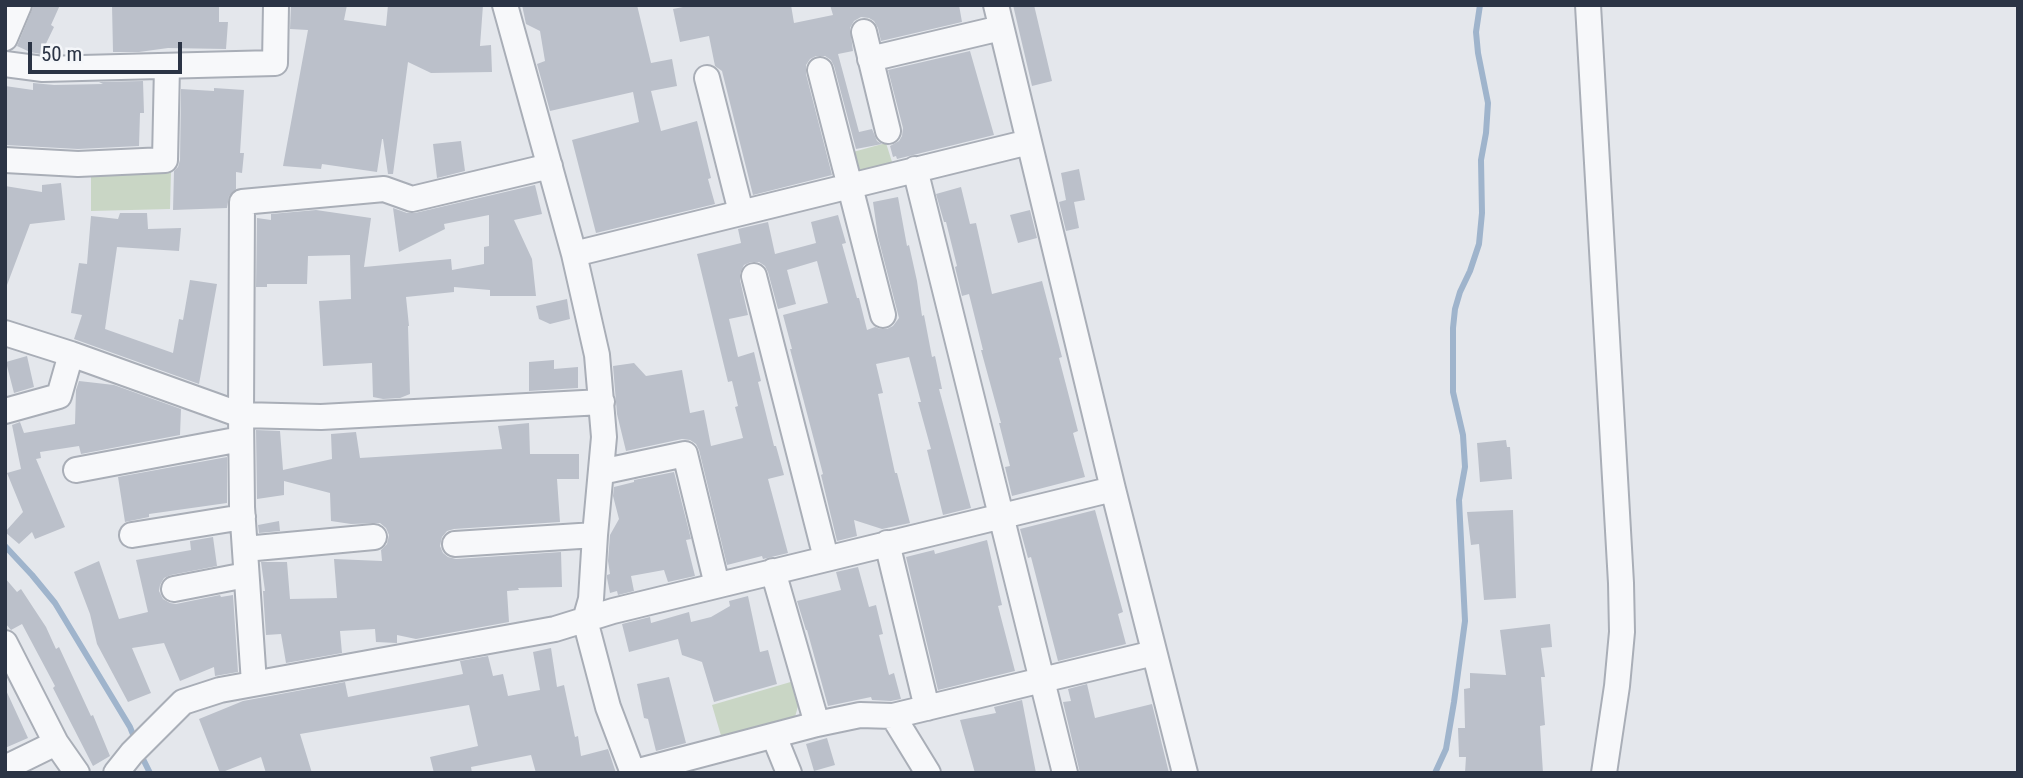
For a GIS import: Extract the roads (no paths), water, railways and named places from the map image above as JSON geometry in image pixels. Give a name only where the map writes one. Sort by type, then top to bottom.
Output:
[{"type":"street","points":[[5,38],[19,5]]},
{"type":"street","points":[[5,64],[43,69],[275,63],[276,5]]},
{"type":"street","points":[[505,5],[574,254],[597,355],[604,437],[591,599],[584,620],[608,707],[632,773],[817,724],[860,715],[893,716],[1154,653]]},
{"type":"street","points":[[1588,5],[1622,632],[1604,773]]},
{"type":"street","points":[[870,59],[998,17],[1185,773]]},
{"type":"street","points":[[863,32],[888,131]]},
{"type":"street","points":[[5,160],[78,164],[165,160],[167,66]]},
{"type":"street","points":[[820,70],[883,315]]},
{"type":"street","points":[[707,78],[741,212]]},
{"type":"street","points":[[574,254],[1029,142]]},
{"type":"street","points":[[254,683],[243,517],[242,202],[384,189],[412,199],[550,166]]},
{"type":"street","points":[[915,169],[1065,773]]},
{"type":"street","points":[[754,276],[826,558]]},
{"type":"street","points":[[5,333],[71,354],[241,427]]},
{"type":"street","points":[[5,411],[60,396],[71,354]]},
{"type":"street","points":[[76,470],[241,427],[321,417],[602,402]]},
{"type":"street","points":[[601,472],[685,454],[717,585]]},
{"type":"street","points":[[130,760],[183,702],[220,690],[555,629],[717,585],[1113,489]]},
{"type":"street","points":[[132,536],[243,517]]},
{"type":"street","points":[[455,544],[595,535]]},
{"type":"street","points":[[245,549],[374,537]]},
{"type":"street","points":[[887,543],[927,708]]},
{"type":"street","points":[[773,571],[817,724]]},
{"type":"street","points":[[174,589],[246,575]]},
{"type":"street","points":[[5,644],[55,743],[77,773]]},
{"type":"street","points":[[893,716],[928,773]]},
{"type":"street","points":[[774,736],[789,773]]},
{"type":"street","points":[[5,768],[55,743]]},
{"type":"waterway","points":[[1435,773],[1446,749],[1465,621],[1459,500],[1465,467],[1463,435],[1453,392],[1453,328],[1460,292],[1479,244],[1482,213],[1481,160],[1488,103],[1476,32],[1480,5]]},
{"type":"waterway","points":[[5,546],[55,603],[130,727],[136,742]]},
{"type":"waterway","points":[[140,753],[150,773]]}]
